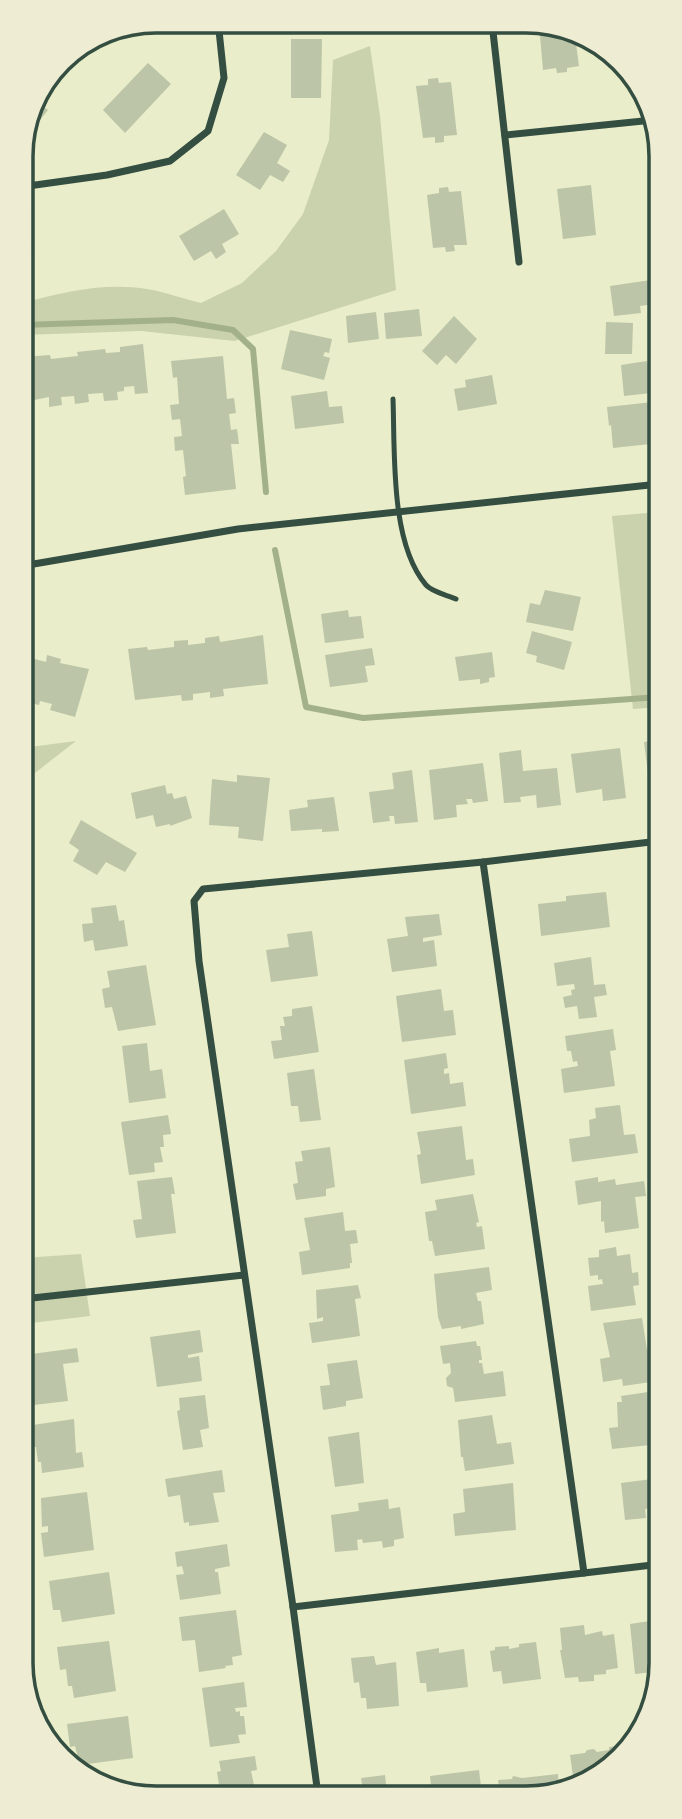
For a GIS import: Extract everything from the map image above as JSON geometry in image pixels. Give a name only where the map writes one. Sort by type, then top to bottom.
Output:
[{"type":"street","points":[[493,33],[519,262]]},
{"type":"street","points":[[34,185],[107,175],[170,161],[208,131],[224,78],[219,34]]},
{"type":"street","points":[[505,135],[643,121]]},
{"type":"street","points":[[34,564],[238,529],[649,485]]},
{"type":"street","points":[[317,1786],[199,961],[194,901],[203,889],[483,862],[649,842]]},
{"type":"street","points":[[483,862],[584,1573]]},
{"type":"street","points":[[33,1298],[244,1275]]},
{"type":"street","points":[[293,1607],[648,1566]]},
{"type":"lane","points":[[393,399],[398,512],[408,557],[428,588],[456,599]]},
{"type":"green space","points":[[370,46],[380,116],[396,290],[235,341],[141,331],[34,335],[34,300],[53,295],[100,287],[131,287],[154,290],[201,303],[242,283],[276,251],[303,214],[329,140],[333,60]]},
{"type":"green space","points":[[649,513],[649,708],[633,709],[612,516]]},
{"type":"green space","points":[[76,741],[34,774],[34,746]]},
{"type":"green space","points":[[81,1254],[90,1316],[33,1323],[33,1257]]},
{"type":"building","points":[[540,35],[576,44],[579,66],[567,68],[567,72],[557,73],[556,68],[543,70]]},
{"type":"building","points":[[291,39],[322,39],[321,98],[291,98]]},
{"type":"building","points":[[148,63],[171,84],[125,133],[103,110]]},
{"type":"building","points":[[438,78],[439,83],[451,82],[457,135],[444,136],[444,142],[435,143],[435,137],[423,138],[416,86],[428,85],[428,79]]},
{"type":"building","points":[[44,107],[48,110],[37,124]]},
{"type":"building","points":[[264,132],[287,145],[277,163],[290,171],[283,182],[270,175],[260,190],[236,175]]},
{"type":"building","points":[[591,185],[596,235],[563,239],[557,189]]},
{"type":"building","points":[[448,187],[449,192],[461,191],[467,245],[454,245],[455,251],[446,252],[445,247],[433,248],[427,195],[439,193],[439,188]]},
{"type":"building","points":[[224,209],[239,234],[222,244],[226,252],[216,259],[211,251],[194,261],[179,236]]},
{"type":"building","points":[[649,280],[649,305],[640,306],[641,313],[614,316],[610,286]]},
{"type":"building","points":[[419,309],[422,336],[386,339],[384,313]]},
{"type":"building","points":[[376,312],[379,339],[348,343],[346,316]]},
{"type":"building","points":[[454,316],[477,339],[456,364],[446,355],[437,365],[422,351]]},
{"type":"building","points":[[606,322],[633,323],[632,354],[605,354]]},
{"type":"building","points":[[290,330],[332,339],[329,353],[325,352],[323,356],[330,358],[324,380],[281,369]]},
{"type":"building","points":[[143,344],[148,393],[135,394],[134,386],[124,387],[124,391],[117,392],[118,400],[104,401],[103,393],[88,394],[89,402],[75,404],[74,396],[61,397],[62,405],[49,407],[49,397],[34,400],[34,408],[34,356],[50,355],[51,359],[78,356],[77,352],[105,349],[106,353],[120,352],[120,347]]},
{"type":"building","points":[[223,356],[227,399],[234,398],[236,413],[229,414],[231,430],[237,429],[239,444],[231,444],[236,489],[185,495],[183,450],[175,451],[174,437],[182,436],[180,419],[172,420],[170,405],[179,404],[177,377],[173,378],[171,361]]},
{"type":"building","points":[[647,361],[649,393],[624,396],[621,365]]},
{"type":"building","points":[[492,375],[497,404],[458,411],[454,389],[466,387],[465,380]]},
{"type":"building","points":[[327,391],[329,407],[342,406],[344,423],[295,429],[291,396]]},
{"type":"building","points":[[649,402],[649,444],[613,448],[607,407]]},
{"type":"building","points":[[545,590],[581,597],[573,631],[526,622],[530,603],[540,605]]},
{"type":"building","points":[[348,610],[349,617],[361,616],[364,638],[325,643],[321,614]]},
{"type":"building","points":[[532,631],[572,642],[564,670],[536,662],[537,656],[526,653]]},
{"type":"building","points":[[263,635],[268,684],[223,689],[224,696],[210,698],[210,692],[193,694],[193,700],[182,701],[181,695],[135,700],[128,649],[174,647],[174,641],[188,640],[188,645],[205,643],[205,638],[219,636],[220,642]]},
{"type":"building","points":[[372,648],[375,665],[365,666],[368,682],[330,687],[325,655]]},
{"type":"building","points":[[492,652],[495,677],[480,684],[480,679],[459,681],[455,657]]},
{"type":"building","points":[[47,655],[61,659],[60,663],[89,669],[75,717],[50,710],[52,704],[40,701],[39,705],[34,704],[34,659],[46,662]]},
{"type":"building","points":[[649,741],[649,778],[644,742]]},
{"type":"building","points":[[620,748],[626,798],[603,801],[602,789],[576,793],[571,754]]},
{"type":"building","points":[[521,750],[523,771],[557,768],[561,805],[537,808],[536,795],[520,797],[521,802],[504,803],[499,753]]},
{"type":"building","points":[[483,763],[488,801],[473,803],[472,799],[466,799],[468,804],[456,805],[457,817],[434,820],[429,770]]},
{"type":"building","points":[[412,770],[418,822],[395,824],[394,816],[389,816],[390,821],[373,823],[369,792],[394,789],[392,773]]},
{"type":"building","points":[[237,775],[270,778],[263,841],[238,838],[239,827],[209,825],[212,779],[237,782]]},
{"type":"building","points":[[165,785],[167,794],[172,793],[174,799],[186,796],[192,818],[170,826],[156,827],[153,815],[136,819],[131,793]]},
{"type":"building","points":[[334,797],[339,831],[291,831],[289,810],[308,807],[307,800]]},
{"type":"building","points":[[81,820],[137,853],[125,872],[106,862],[97,875],[73,861],[79,850],[69,843]]},
{"type":"building","points":[[606,892],[610,927],[541,936],[538,904],[566,901],[566,896]]},
{"type":"building","points":[[116,905],[119,921],[124,920],[128,946],[95,951],[93,940],[84,942],[82,924],[93,923],[91,908]]},
{"type":"building","points":[[439,914],[442,935],[423,938],[423,942],[434,940],[437,966],[392,972],[387,939],[408,936],[405,917]]},
{"type":"building","points":[[312,931],[318,976],[271,982],[266,950],[289,947],[287,934]]},
{"type":"building","points":[[591,957],[594,985],[605,984],[607,995],[594,997],[597,1017],[579,1019],[577,1006],[565,1008],[563,997],[572,995],[574,984],[557,986],[554,963]]},
{"type":"building","points":[[146,965],[156,1025],[118,1031],[112,1007],[105,1008],[102,989],[110,987],[107,971]]},
{"type":"building","points":[[441,989],[444,1011],[453,1010],[456,1035],[402,1042],[396,996]]},
{"type":"building","points":[[312,1006],[319,1052],[274,1059],[271,1041],[282,1040],[280,1026],[285,1026],[283,1017],[292,1016],[292,1009]]},
{"type":"building","points":[[613,1029],[616,1050],[610,1051],[615,1086],[564,1093],[561,1069],[578,1066],[577,1061],[573,1062],[571,1051],[567,1051],[565,1036]]},
{"type":"building","points":[[147,1043],[150,1071],[162,1069],[166,1098],[129,1103],[122,1046]]},
{"type":"building","points":[[446,1053],[448,1068],[444,1069],[444,1074],[449,1073],[450,1084],[463,1082],[466,1106],[411,1114],[404,1060]]},
{"type":"building","points":[[314,1069],[321,1120],[300,1122],[298,1106],[291,1106],[287,1073]]},
{"type":"building","points":[[620,1105],[624,1135],[635,1134],[638,1153],[572,1162],[569,1139],[590,1136],[589,1120],[596,1118],[595,1108]]},
{"type":"building","points":[[168,1115],[171,1134],[163,1135],[164,1147],[160,1147],[163,1162],[154,1163],[155,1172],[129,1175],[121,1122]]},
{"type":"building","points":[[462,1126],[466,1160],[473,1159],[475,1175],[421,1184],[417,1155],[421,1154],[417,1132]]},
{"type":"building","points":[[330,1147],[335,1187],[326,1189],[326,1196],[296,1200],[293,1184],[298,1183],[295,1162],[303,1161],[301,1151]]},
{"type":"building","points":[[172,1177],[175,1194],[171,1194],[176,1233],[136,1238],[133,1220],[142,1219],[137,1181]]},
{"type":"building","points":[[598,1177],[598,1182],[615,1179],[616,1185],[644,1181],[646,1196],[635,1197],[639,1228],[605,1233],[604,1221],[601,1222],[601,1201],[578,1205],[575,1181]]},
{"type":"building","points":[[473,1194],[479,1222],[476,1223],[477,1227],[482,1226],[485,1249],[435,1256],[432,1241],[429,1241],[425,1212],[437,1210],[435,1200]]},
{"type":"building","points":[[343,1212],[345,1231],[356,1230],[358,1243],[350,1244],[350,1268],[302,1275],[299,1252],[310,1250],[304,1218]]},
{"type":"building","points":[[616,1247],[617,1256],[630,1254],[632,1273],[638,1272],[639,1285],[633,1286],[636,1305],[591,1311],[588,1286],[603,1284],[602,1279],[598,1280],[598,1275],[590,1276],[588,1258],[599,1257],[599,1250]]},
{"type":"building","points":[[489,1267],[492,1290],[476,1293],[478,1301],[481,1301],[484,1324],[461,1329],[461,1326],[442,1329],[438,1317],[434,1274]]},
{"type":"building","points":[[358,1285],[361,1298],[355,1299],[360,1336],[312,1343],[309,1323],[323,1321],[323,1317],[317,1319],[316,1290]]},
{"type":"building","points":[[642,1318],[648,1351],[648,1382],[623,1386],[622,1379],[603,1382],[600,1359],[610,1357],[603,1323]]},
{"type":"building","points":[[200,1330],[203,1352],[188,1355],[188,1358],[199,1356],[202,1381],[157,1387],[150,1337]]},
{"type":"building","points":[[476,1341],[477,1346],[480,1346],[482,1360],[479,1360],[479,1363],[482,1363],[484,1374],[503,1371],[506,1396],[455,1402],[453,1388],[447,1386],[446,1378],[451,1373],[450,1363],[443,1364],[440,1346]]},
{"type":"building","points":[[77,1348],[79,1362],[63,1364],[68,1401],[33,1405],[33,1354]]},
{"type":"building","points":[[357,1360],[363,1398],[346,1401],[346,1406],[323,1410],[320,1386],[330,1385],[327,1364]]},
{"type":"building","points":[[648,1392],[648,1445],[612,1449],[609,1428],[618,1427],[617,1402],[622,1402],[621,1396]]},
{"type":"building","points":[[205,1395],[209,1428],[200,1430],[203,1447],[183,1450],[177,1411],[180,1410],[179,1398]]},
{"type":"building","points":[[492,1415],[497,1444],[511,1442],[514,1464],[465,1471],[458,1420]]},
{"type":"building","points":[[74,1419],[76,1453],[82,1452],[84,1467],[42,1473],[36,1447],[33,1447],[33,1425]]},
{"type":"building","points":[[359,1432],[364,1483],[335,1487],[328,1437]]},
{"type":"building","points":[[222,1470],[225,1492],[213,1493],[219,1522],[189,1526],[189,1522],[184,1523],[180,1495],[168,1497],[165,1479]]},
{"type":"building","points":[[648,1480],[646,1518],[625,1520],[621,1483]]},
{"type":"building","points":[[513,1483],[516,1530],[455,1536],[453,1514],[465,1512],[463,1489]]},
{"type":"building","points":[[87,1492],[94,1550],[44,1557],[41,1533],[48,1532],[48,1526],[42,1527],[41,1498]]},
{"type":"building","points":[[388,1499],[389,1509],[400,1507],[404,1538],[394,1540],[394,1546],[383,1548],[382,1541],[363,1543],[362,1539],[357,1540],[358,1550],[335,1552],[331,1515],[359,1511],[358,1503]]},
{"type":"building","points":[[227,1544],[230,1566],[215,1569],[215,1572],[218,1572],[221,1594],[180,1600],[176,1575],[184,1574],[182,1566],[177,1567],[175,1552]]},
{"type":"building","points":[[109,1572],[115,1614],[62,1622],[60,1610],[53,1610],[49,1581]]},
{"type":"building","points":[[236,1610],[242,1655],[232,1657],[233,1665],[225,1666],[226,1668],[199,1672],[195,1640],[182,1641],[179,1617]]},
{"type":"building","points":[[648,1621],[648,1672],[635,1674],[630,1624]]},
{"type":"building","points":[[584,1625],[585,1635],[602,1631],[603,1636],[614,1634],[618,1668],[606,1670],[606,1674],[594,1675],[594,1681],[579,1682],[578,1677],[565,1678],[560,1650],[560,1628]]},
{"type":"building","points":[[109,1641],[116,1691],[74,1698],[72,1686],[68,1686],[66,1669],[60,1670],[57,1647]]},
{"type":"building","points":[[536,1642],[541,1679],[503,1684],[501,1671],[493,1672],[490,1651],[495,1650],[495,1647],[509,1646],[509,1649],[519,1647],[519,1644]]},
{"type":"building","points":[[439,1648],[439,1653],[464,1649],[468,1687],[427,1692],[426,1683],[420,1683],[416,1652]]},
{"type":"building","points":[[374,1656],[376,1665],[396,1662],[399,1706],[367,1709],[366,1698],[361,1698],[359,1682],[354,1683],[351,1658]]},
{"type":"building","points":[[244,1682],[247,1707],[235,1708],[236,1712],[240,1711],[240,1716],[244,1716],[246,1734],[238,1735],[240,1743],[210,1747],[202,1688]]},
{"type":"building","points":[[128,1716],[133,1758],[87,1764],[78,1758],[75,1746],[70,1747],[67,1724]]},
{"type":"building","points":[[616,1746],[601,1760],[573,1776],[570,1755],[594,1749],[597,1752],[609,1750],[609,1747]]},
{"type":"building","points":[[255,1756],[257,1770],[251,1771],[254,1786],[219,1786],[219,1761]]},
{"type":"building","points":[[479,1770],[481,1786],[431,1786],[430,1776]]},
{"type":"building","points":[[558,1774],[558,1781],[526,1786],[499,1786],[498,1780],[512,1779],[513,1776],[522,1778]]},
{"type":"building","points":[[385,1775],[386,1786],[362,1786],[361,1778]]},
{"type":"waterway","points":[[34,325],[173,320],[233,330],[253,349],[266,492]]},
{"type":"waterway","points":[[275,550],[306,707],[363,718],[649,698]]}]
